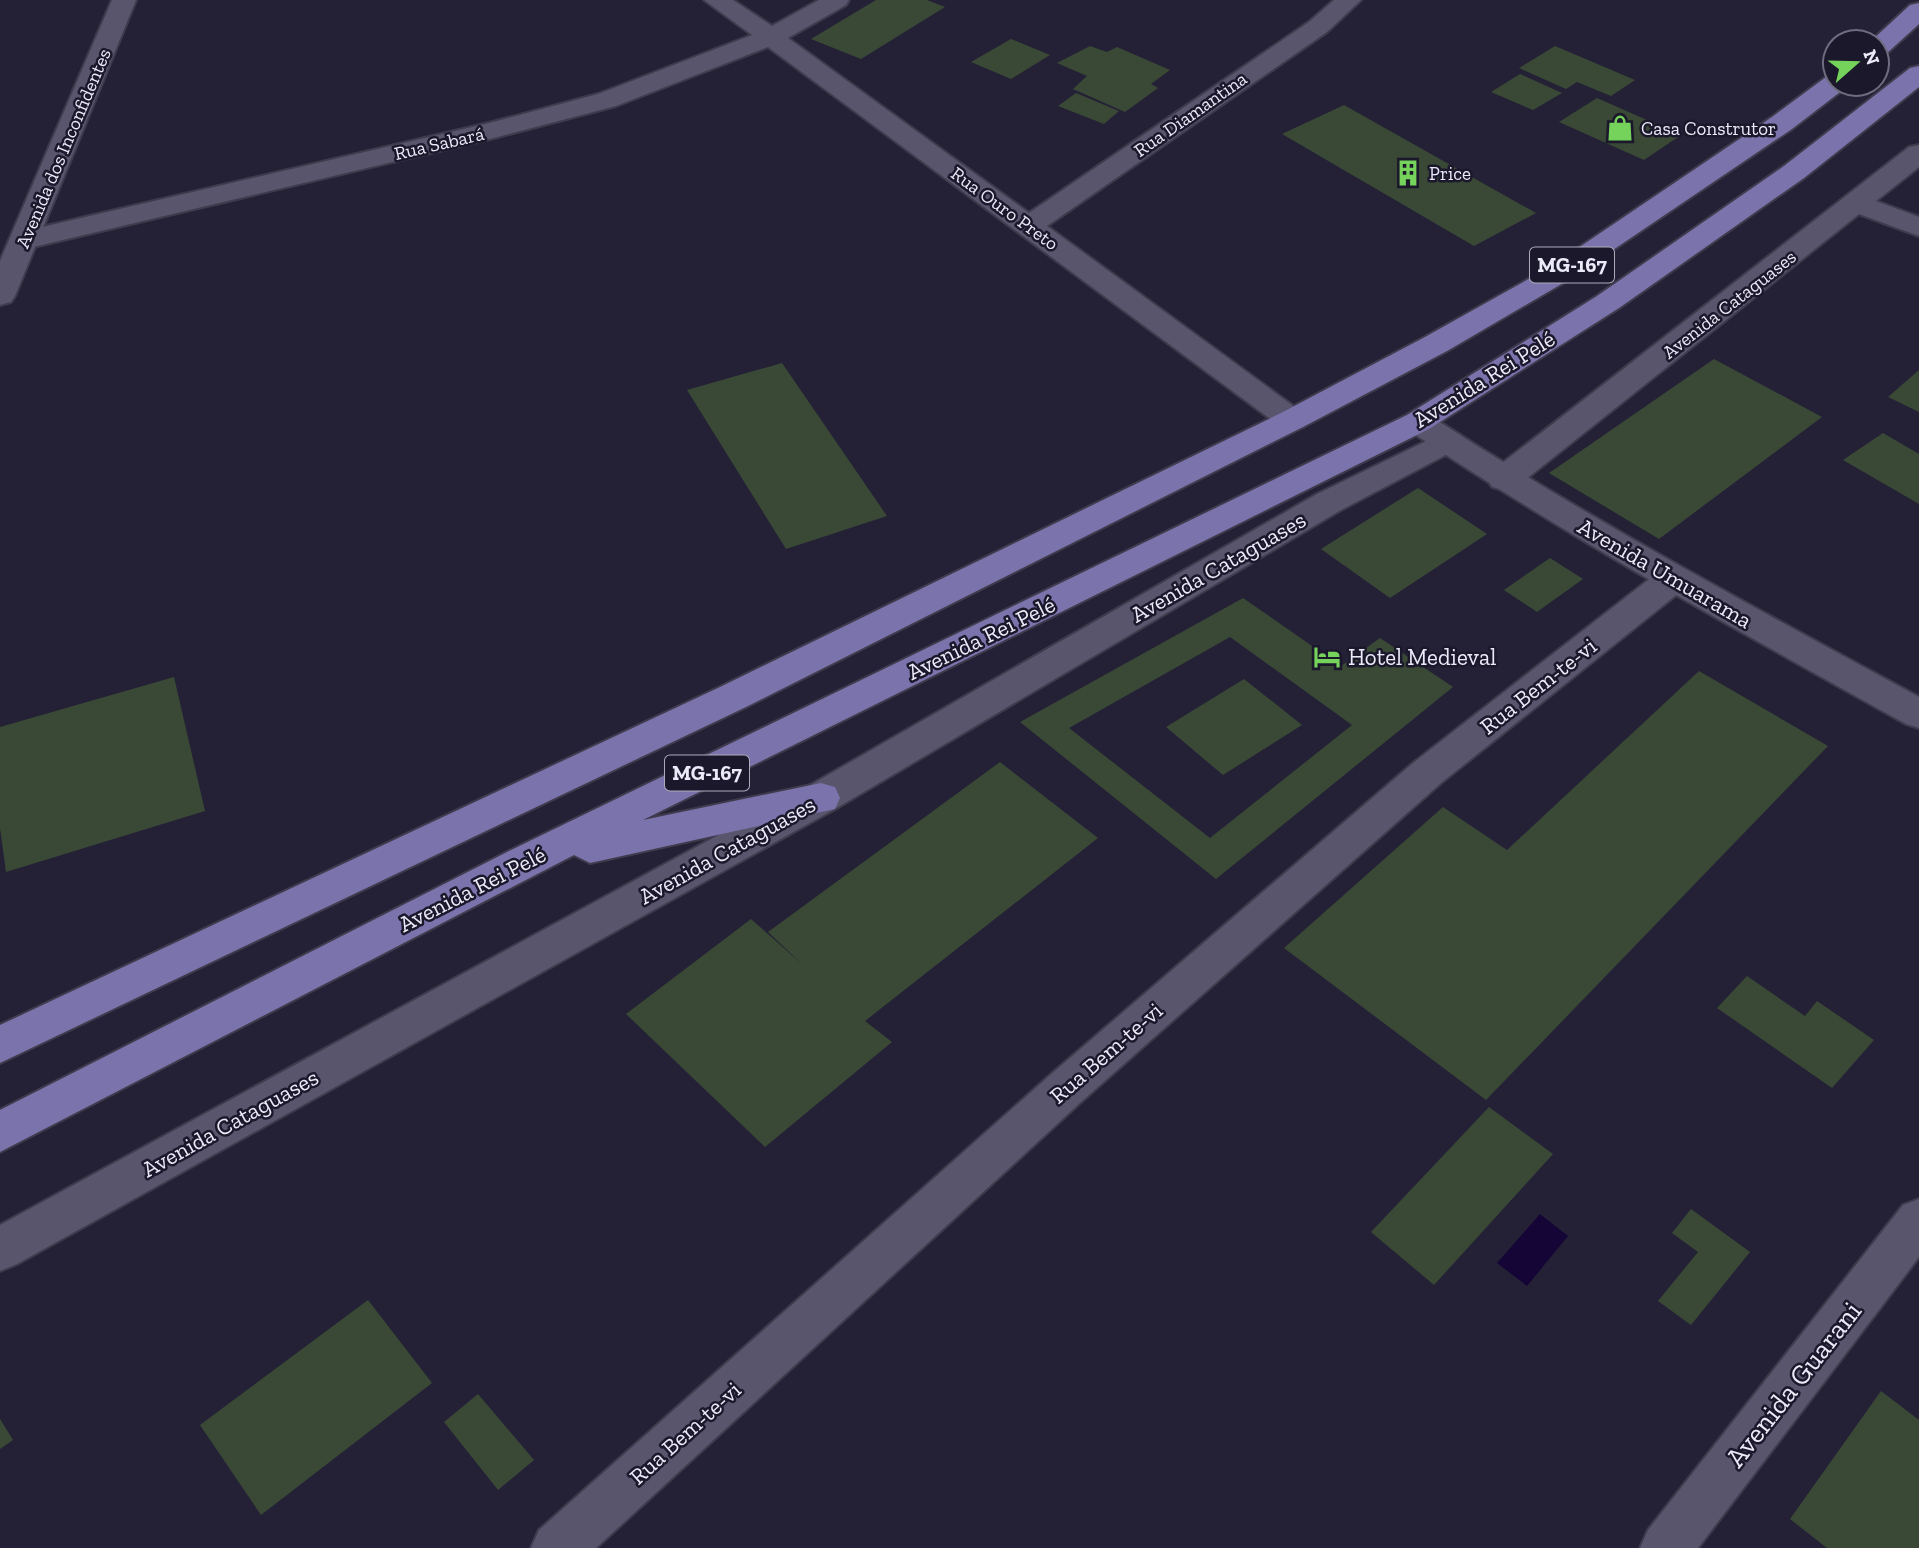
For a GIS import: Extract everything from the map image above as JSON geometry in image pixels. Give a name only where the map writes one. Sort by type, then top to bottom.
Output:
[{"type":"main road","points":[[1891,36],[1919,10]]},
{"type":"main road","name":"Avenida Rei Pelé","points":[[0,1132],[523,862],[1432,431],[1608,302],[1794,172],[1919,75]]},
{"type":"main road","name":"MG-167","points":[[0,1045],[733,697],[1292,420],[1436,344],[1560,273],[1821,93]]},
{"type":"main road","points":[[523,862],[821,798]]},
{"type":"street","name":"Avenida dos Inconfidentes","points":[[0,296],[124,0]]},
{"type":"street","name":"Rua Ouro Preto","points":[[716,0],[771,37],[1292,420]]},
{"type":"street","name":"Rua Sabará","points":[[25,240],[480,133],[607,100],[771,37],[837,0]]},
{"type":"street","name":"Rua Diamantina","points":[[1029,226],[1318,27],[1349,0]]},
{"type":"street","name":"Avenida Cataguases","points":[[1504,480],[1858,204],[1919,153]]},
{"type":"street","points":[[1858,204],[1919,228]]},
{"type":"street","name":"Avenida Umuarama","points":[[1432,431],[1504,480],[1673,579],[1919,715]]},
{"type":"street","name":"Avenida Cataguases","points":[[0,1250],[821,798],[1329,502],[1432,431]]},
{"type":"street","name":"Rua Bem-te-vi","points":[[557,1548],[1065,1089],[1416,782],[1673,579]]},
{"type":"street","name":"Avenida Guarani","points":[[1666,1548],[1919,1220]]},
{"type":"shaded area","points":[[1540,1214],[1568,1236],[1527,1286],[1497,1263]]},
{"type":"building","points":[[876,0],[927,0],[945,7],[861,59],[811,39]]},
{"type":"building","points":[[1011,39],[1050,55],[1011,79],[971,62]]},
{"type":"building","points":[[1090,46],[1107,52],[1117,47],[1170,70],[1151,84],[1158,88],[1125,112],[1073,89],[1087,76],[1057,63]]},
{"type":"building","points":[[1555,46],[1635,80],[1611,96],[1577,82],[1566,89],[1519,68]]},
{"type":"building","points":[[1520,74],[1562,93],[1533,110],[1491,92]]},
{"type":"building","points":[[1076,93],[1119,111],[1104,124],[1058,106]]},
{"type":"building","name":"Casa Construtor","points":[[1597,98],[1681,135],[1644,160],[1559,122]]},
{"type":"building","name":"Price","points":[[1344,105],[1536,213],[1474,246],[1282,134]]},
{"type":"building","points":[[1714,359],[1822,417],[1659,539],[1549,473]]},
{"type":"building","points":[[782,363],[887,516],[786,549],[687,390]]},
{"type":"building","points":[[1919,370],[1919,412],[1888,397]]},
{"type":"building","points":[[1883,433],[1919,454],[1919,504],[1843,460]]},
{"type":"building","points":[[1418,488],[1487,534],[1390,598],[1321,549]]},
{"type":"building","points":[[1550,558],[1583,579],[1537,612],[1504,590]]},
{"type":"building","points":[[1243,598],[1341,666],[1380,638],[1453,687],[1216,879],[1020,722]],"holes":[[[1230,637],[1352,725],[1210,838],[1069,728]]]},
{"type":"building","points":[[1699,671],[1828,746],[1486,1100],[1284,948],[1443,807],[1507,850]]},
{"type":"building","points":[[174,677],[205,811],[6,872],[0,828],[0,727]]},
{"type":"building","points":[[1244,679],[1302,725],[1223,775],[1166,727]]},
{"type":"building","points":[[1000,762],[1098,838],[865,1021],[892,1042],[765,1147],[626,1014],[751,919],[803,965],[768,932]]},
{"type":"building","points":[[1747,976],[1805,1016],[1817,1001],[1874,1040],[1832,1088],[1717,1008]]},
{"type":"building","points":[[1489,1107],[1553,1154],[1434,1285],[1371,1232]]},
{"type":"building","points":[[1691,1209],[1750,1252],[1691,1325],[1658,1301],[1698,1252],[1672,1233]]},
{"type":"building","points":[[368,1300],[432,1383],[261,1515],[200,1425]]},
{"type":"building","points":[[1881,1391],[1919,1420],[1919,1548],[1827,1548],[1790,1519]]},
{"type":"building","points":[[478,1394],[534,1460],[498,1490],[444,1422]]},
{"type":"building","points":[[0,1419],[13,1440],[0,1449]]},
{"type":"place","name":"Casa Construtor","points":[[1620,128]]},
{"type":"place","name":"Price","points":[[1408,173]]},
{"type":"place","name":"Hotel Medieval","points":[[1327,657]]}]
